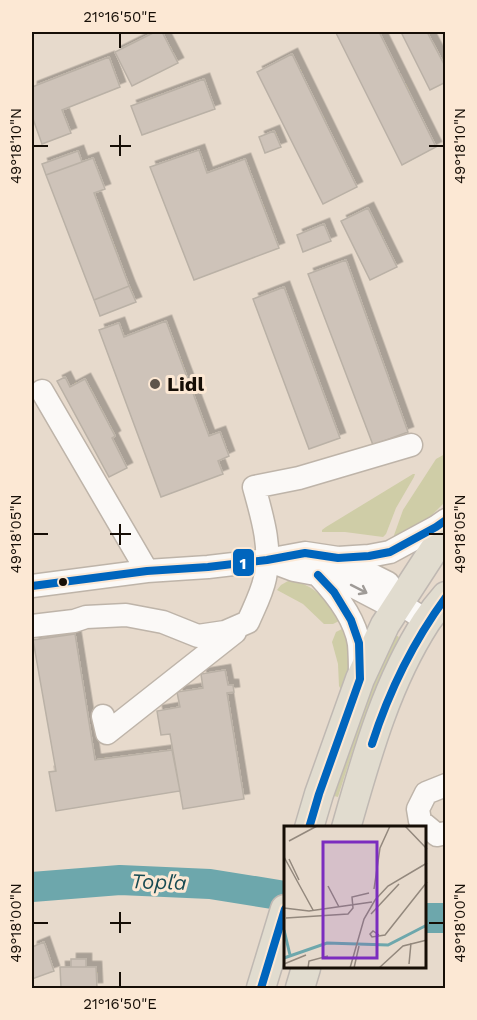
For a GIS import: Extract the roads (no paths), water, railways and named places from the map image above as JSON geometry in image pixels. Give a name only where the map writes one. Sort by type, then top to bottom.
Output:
[{"type":"main road","points":[[310,826],[360,679],[385,625],[446,531]]},
{"type":"main road","points":[[347,826],[381,715],[399,672],[415,640],[446,596]]},
{"type":"main road","points":[[261,988],[284,912]]},
{"type":"main road","points":[[300,988],[306,969]]},
{"type":"street","points":[[42,391],[147,571]]},
{"type":"street","points":[[103,716],[107,733],[248,622],[265,578],[267,560],[265,528],[254,487],[299,478],[411,445]]},
{"type":"street","points":[[32,586],[147,571],[267,560],[305,553],[338,558],[369,556],[390,552],[446,520]]},
{"type":"street","points":[[338,558],[388,583],[399,603],[427,621]]},
{"type":"street","points":[[267,560],[294,570],[337,578],[383,602],[399,603]]},
{"type":"street","points":[[318,575],[334,592],[351,620],[359,643],[360,679]]},
{"type":"street","points":[[32,626],[74,621],[86,617],[126,615],[163,622],[198,636],[225,632],[248,622]]},
{"type":"street","points":[[446,785],[426,793],[418,809],[420,821],[437,835],[446,833]]},
{"type":"waterway","name":"Topľa","points":[[32,887],[120,880],[210,884],[284,896]]},
{"type":"waterway","name":"Topľa","points":[[426,918],[446,918]]},
{"type":"place","name":"Lidl","points":[[155,384]]}]
